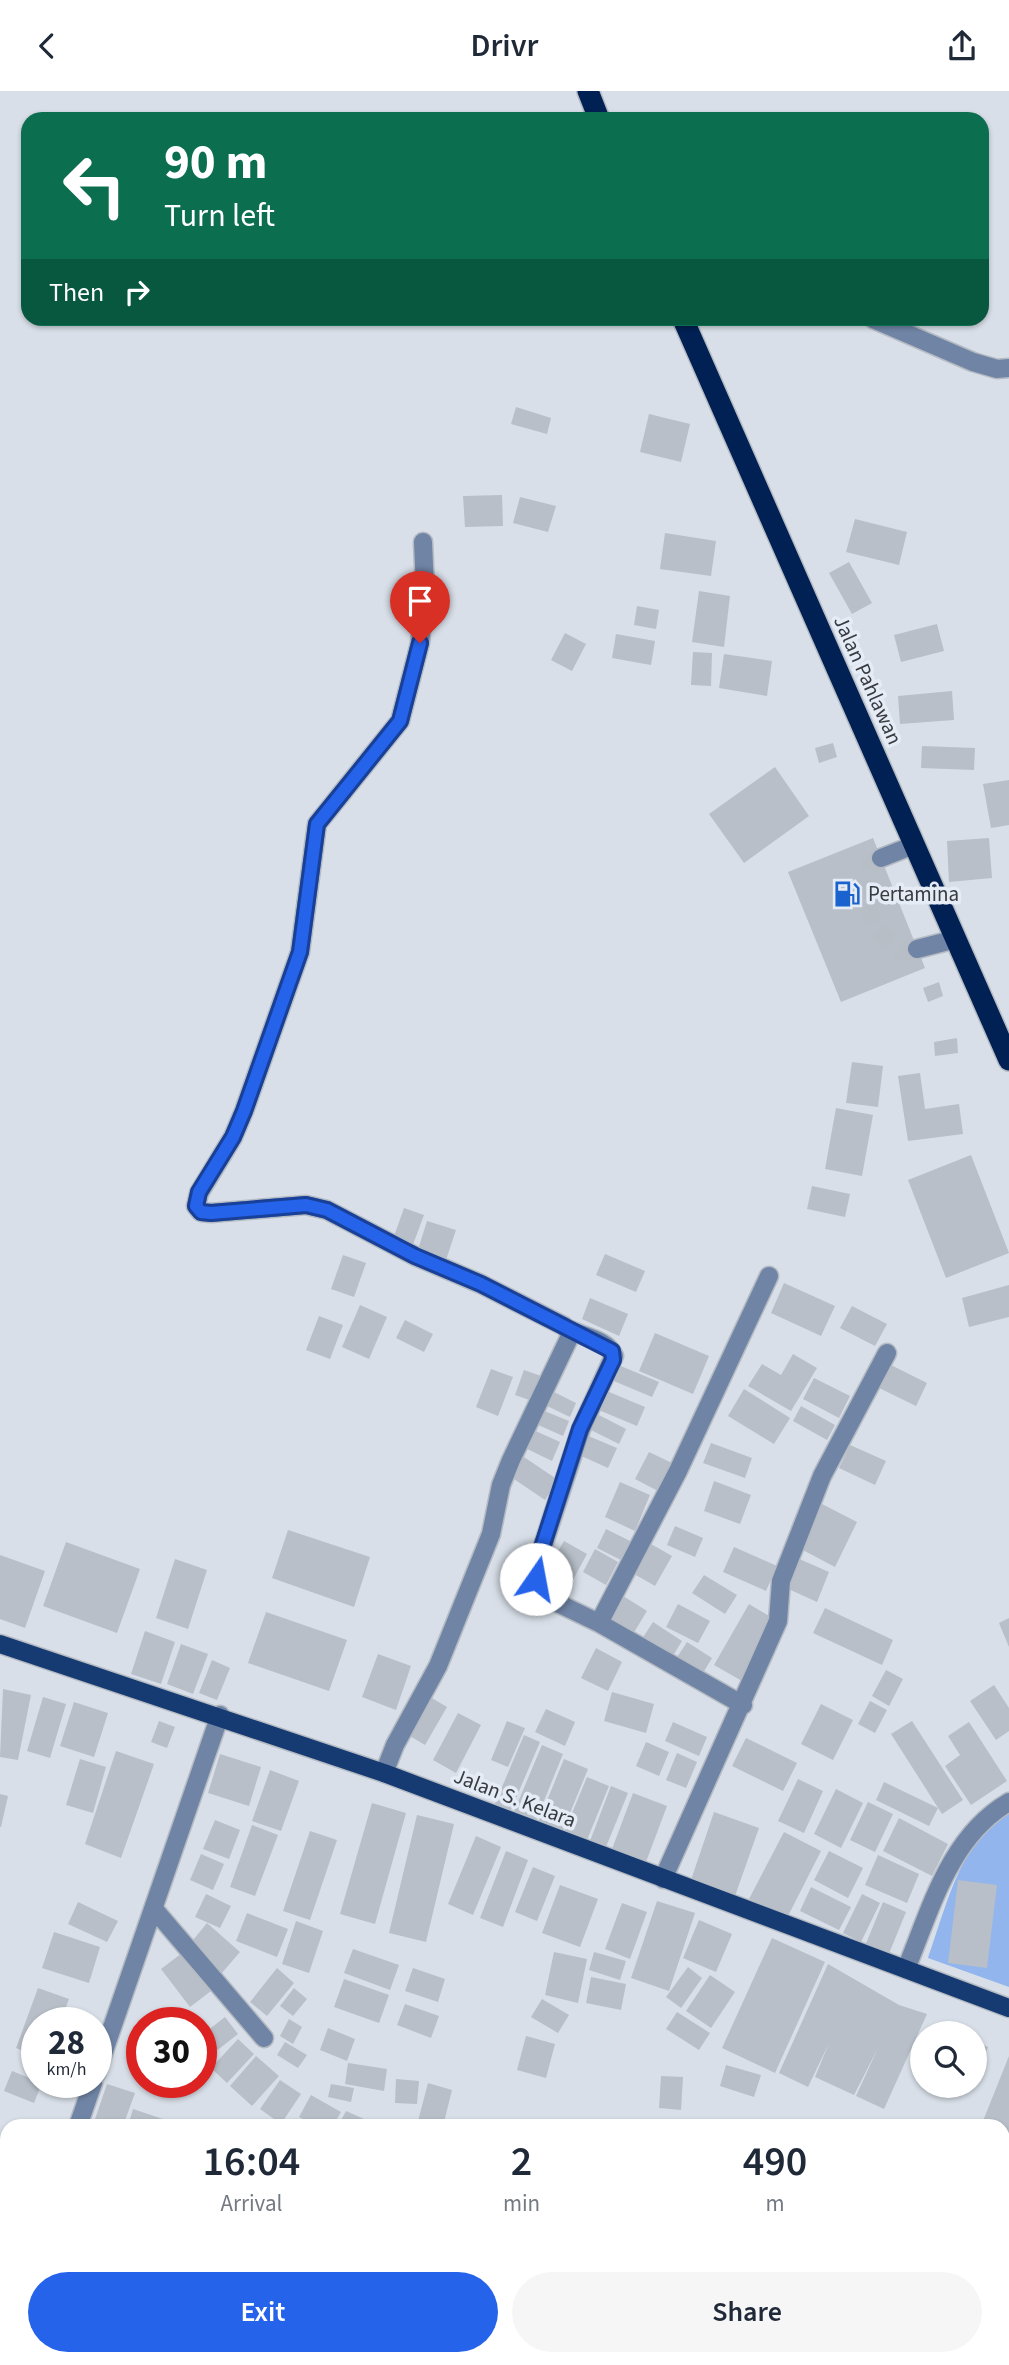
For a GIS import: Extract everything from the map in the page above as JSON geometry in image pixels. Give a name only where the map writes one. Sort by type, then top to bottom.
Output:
[{"type":"highway","points":[[587,91],[596,112]]},
{"type":"highway","name":"Jalan Pahlawan","points":[[686,326],[1009,1060]]},
{"type":"main road","name":"Jalan S. Kelara","points":[[0,1644],[384,1773],[1009,2008]]},
{"type":"street","points":[[889,326],[973,362],[1009,368]]},
{"type":"street","points":[[423,542],[425,588],[420,643],[400,721],[317,824],[309,900],[296,965],[244,1111],[233,1137],[199,1192],[196,1206],[201,1212],[211,1213],[306,1205],[327,1210],[415,1256],[481,1284],[612,1351],[614,1356],[580,1429],[536,1566],[536,1579],[547,1598],[599,1623],[743,1705]]},
{"type":"street","points":[[881,859],[914,845]]},
{"type":"street","points":[[917,949],[956,939]]},
{"type":"street","points":[[599,1623],[678,1471],[769,1276]]},
{"type":"street","points":[[384,1773],[395,1745],[439,1666],[491,1534],[506,1472],[572,1338],[570,1330]]},
{"type":"street","points":[[663,1878],[743,1705],[778,1621],[781,1581],[822,1476],[887,1353]]},
{"type":"street","points":[[112,2028],[220,1716]]},
{"type":"street","points":[[906,1969],[944,1874],[975,1827],[1009,1802]]},
{"type":"street","points":[[154,1909],[264,2038]]},
{"type":"street","points":[[85,2119],[90,2098]]},
{"type":"shaded area","points":[[1009,1813],[1009,1987],[928,1958],[948,1898],[967,1857],[978,1839],[992,1824]]},
{"type":"building","points":[[516,407],[551,418],[547,434],[511,424]]},
{"type":"building","points":[[649,414],[690,424],[681,462],[640,452]]},
{"type":"building","points":[[502,495],[503,526],[465,527],[463,496]]},
{"type":"building","points":[[520,497],[556,506],[548,532],[513,523]]},
{"type":"building","points":[[855,519],[907,532],[899,565],[846,552]]},
{"type":"building","points":[[665,533],[716,541],[711,576],[660,569]]},
{"type":"building","points":[[849,562],[872,603],[852,614],[829,573]]},
{"type":"building","points":[[699,591],[730,596],[724,647],[692,642]]},
{"type":"building","points":[[637,606],[659,610],[656,629],[634,625]]},
{"type":"building","points":[[937,624],[944,651],[901,662],[894,635]]},
{"type":"building","points":[[565,633],[586,644],[572,671],[551,660]]},
{"type":"building","points":[[616,634],[655,641],[651,665],[612,658]]},
{"type":"building","points":[[693,652],[712,653],[711,686],[691,685]]},
{"type":"building","points":[[724,654],[772,661],[767,696],[719,688]]},
{"type":"building","points":[[952,691],[954,720],[900,724],[898,696]]},
{"type":"building","points":[[833,743],[837,757],[819,763],[815,748]]},
{"type":"building","points":[[922,746],[975,748],[974,770],[921,768]]},
{"type":"building","points":[[775,767],[809,816],[744,863],[709,814]]},
{"type":"building","points":[[1009,780],[1009,825],[991,828],[983,784]]},
{"type":"building","points":[[873,838],[925,968],[841,1002],[788,872]]},
{"type":"building","points":[[989,838],[992,878],[949,882],[947,841]]},
{"type":"building","points":[[939,982],[943,996],[928,1002],[923,988]]},
{"type":"building","points":[[957,1038],[958,1053],[935,1056],[934,1042]]},
{"type":"building","points":[[852,1062],[883,1066],[878,1107],[846,1103]]},
{"type":"building","points":[[920,1073],[925,1109],[959,1104],[963,1134],[908,1141],[898,1076]]},
{"type":"building","points":[[836,1108],[873,1115],[862,1176],[825,1169]]},
{"type":"building","points":[[971,1155],[1009,1253],[946,1278],[908,1180]]},
{"type":"building","points":[[812,1186],[850,1194],[845,1217],[807,1209]]},
{"type":"building","points":[[404,1208],[424,1215],[411,1250],[392,1242]]},
{"type":"building","points":[[427,1221],[456,1230],[444,1266],[416,1256]]},
{"type":"building","points":[[605,1254],[645,1271],[636,1292],[596,1275]]},
{"type":"building","points":[[343,1255],[366,1263],[354,1297],[331,1289]]},
{"type":"building","points":[[784,1283],[835,1306],[821,1336],[771,1313]]},
{"type":"building","points":[[1009,1285],[1009,1317],[969,1327],[962,1298]]},
{"type":"building","points":[[590,1298],[628,1314],[619,1336],[582,1319]]},
{"type":"building","points":[[360,1305],[387,1317],[369,1359],[342,1347]]},
{"type":"building","points":[[852,1306],[887,1324],[875,1346],[840,1328]]},
{"type":"building","points":[[319,1316],[343,1325],[330,1359],[306,1350]]},
{"type":"building","points":[[405,1320],[433,1334],[424,1352],[396,1338]]},
{"type":"building","points":[[655,1333],[709,1356],[693,1394],[639,1371]]},
{"type":"building","points":[[793,1354],[817,1368],[791,1411],[748,1386],[762,1364],[781,1375]]},
{"type":"building","points":[[616,1364],[659,1382],[652,1397],[609,1379]]},
{"type":"building","points":[[889,1364],[927,1383],[916,1406],[877,1387]]},
{"type":"building","points":[[491,1369],[513,1377],[498,1416],[476,1407]]},
{"type":"building","points":[[524,1370],[541,1376],[532,1401],[515,1395]]},
{"type":"building","points":[[814,1378],[850,1396],[839,1418],[803,1399]]},
{"type":"building","points":[[602,1389],[645,1407],[637,1426],[594,1408]]},
{"type":"building","points":[[744,1389],[790,1418],[774,1444],[728,1416]]},
{"type":"building","points":[[552,1391],[576,1403],[570,1417],[545,1405]]},
{"type":"building","points":[[801,1406],[835,1425],[827,1440],[793,1421]]},
{"type":"building","points":[[542,1410],[569,1421],[563,1436],[536,1424]]},
{"type":"building","points":[[597,1414],[626,1429],[619,1444],[589,1429]]},
{"type":"building","points":[[529,1428],[560,1442],[552,1461],[521,1446]]},
{"type":"building","points":[[586,1435],[617,1448],[608,1468],[577,1454]]},
{"type":"building","points":[[711,1443],[752,1458],[745,1478],[703,1463]]},
{"type":"building","points":[[850,1445],[886,1461],[875,1485],[839,1468]]},
{"type":"building","points":[[649,1452],[672,1463],[658,1491],[635,1479]]},
{"type":"building","points":[[524,1457],[558,1480],[545,1500],[511,1477]]},
{"type":"building","points":[[714,1481],[751,1495],[740,1524],[704,1511]]},
{"type":"building","points":[[620,1482],[650,1495],[635,1531],[605,1517]]},
{"type":"building","points":[[822,1504],[857,1522],[835,1567],[799,1548]]},
{"type":"building","points":[[675,1526],[703,1538],[695,1557],[667,1545]]},
{"type":"building","points":[[606,1529],[632,1542],[623,1561],[597,1548]]},
{"type":"building","points":[[288,1530],[370,1557],[354,1607],[272,1578]]},
{"type":"building","points":[[564,1541],[587,1554],[568,1589],[544,1575]]},
{"type":"building","points":[[66,1542],[140,1569],[117,1633],[43,1606]]},
{"type":"building","points":[[651,1544],[672,1556],[655,1586],[634,1574]]},
{"type":"building","points":[[734,1547],[777,1566],[766,1591],[723,1572]]},
{"type":"building","points":[[595,1549],[618,1562],[606,1585],[583,1572]]},
{"type":"building","points":[[0,1555],[45,1571],[25,1628],[0,1619]]},
{"type":"building","points":[[797,1558],[829,1572],[817,1602],[784,1587]]},
{"type":"building","points":[[175,1559],[207,1570],[188,1629],[156,1618]]},
{"type":"building","points":[[704,1575],[737,1595],[725,1614],[692,1593]]},
{"type":"building","points":[[620,1594],[647,1611],[633,1634],[606,1618]]},
{"type":"building","points":[[678,1604],[710,1621],[698,1643],[666,1627]]},
{"type":"building","points":[[749,1604],[776,1620],[742,1681],[714,1665]]},
{"type":"building","points":[[825,1608],[893,1640],[882,1665],[813,1633]]},
{"type":"building","points":[[266,1612],[347,1640],[329,1691],[248,1663]]},
{"type":"building","points":[[1009,1618],[1009,1647],[999,1623]]},
{"type":"building","points":[[653,1622],[682,1641],[669,1662],[640,1642]]},
{"type":"building","points":[[145,1631],[175,1642],[161,1684],[131,1674]]},
{"type":"building","points":[[687,1642],[712,1658],[700,1678],[674,1662]]},
{"type":"building","points":[[181,1644],[208,1654],[193,1694],[167,1684]]},
{"type":"building","points":[[596,1648],[622,1662],[608,1691],[581,1678]]},
{"type":"building","points":[[378,1654],[411,1666],[396,1710],[362,1697]]},
{"type":"building","points":[[212,1660],[230,1668],[217,1700],[199,1693]]},
{"type":"building","points":[[886,1670],[903,1679],[889,1706],[872,1696]]},
{"type":"building","points":[[994,1685],[1009,1708],[1009,1731],[996,1740],[970,1701]]},
{"type":"building","points":[[3,1689],[31,1695],[18,1760],[0,1757]]},
{"type":"building","points":[[612,1692],[654,1704],[646,1733],[604,1721]]},
{"type":"building","points":[[425,1694],[447,1707],[425,1745],[403,1732]]},
{"type":"building","points":[[43,1697],[66,1704],[50,1758],[27,1751]]},
{"type":"building","points":[[870,1701],[887,1710],[875,1733],[858,1724]]},
{"type":"building","points":[[74,1702],[108,1713],[94,1757],[60,1746]]},
{"type":"building","points":[[821,1704],[853,1720],[833,1760],[801,1744]]},
{"type":"building","points":[[546,1709],[575,1722],[565,1746],[535,1732]]},
{"type":"building","points":[[458,1713],[481,1725],[456,1773],[433,1760]]},
{"type":"building","points":[[159,1721],[175,1727],[167,1748],[151,1742]]},
{"type":"building","points":[[507,1721],[525,1728],[508,1767],[491,1760]]},
{"type":"building","points":[[912,1721],[963,1800],[942,1814],[891,1734]]},
{"type":"building","points":[[673,1722],[707,1737],[699,1756],[665,1741]]},
{"type":"building","points":[[969,1722],[1007,1781],[971,1805],[945,1766],[960,1755],[948,1736]]},
{"type":"building","points":[[524,1735],[540,1742],[510,1812],[494,1806]]},
{"type":"building","points":[[746,1738],[797,1763],[783,1791],[732,1766]]},
{"type":"building","points":[[646,1742],[669,1752],[659,1776],[636,1766]]},
{"type":"building","points":[[542,1745],[563,1754],[535,1823],[513,1814]]},
{"type":"building","points":[[116,1751],[154,1764],[121,1858],[85,1844]]},
{"type":"building","points":[[677,1753],[697,1762],[686,1788],[666,1780]]},
{"type":"building","points":[[220,1754],[261,1767],[249,1806],[208,1793]]},
{"type":"building","points":[[80,1759],[106,1767],[93,1813],[66,1805]]},
{"type":"building","points":[[564,1759],[588,1769],[561,1835],[537,1825]]},
{"type":"building","points":[[270,1770],[299,1781],[281,1831],[252,1821]]},
{"type":"building","points":[[587,1777],[609,1786],[587,1840],[565,1830]]},
{"type":"building","points":[[798,1779],[823,1791],[804,1833],[778,1821]]},
{"type":"building","points":[[884,1782],[938,1808],[929,1826],[876,1800]]},
{"type":"building","points":[[611,1786],[628,1793],[606,1847],[590,1841]]},
{"type":"building","points":[[836,1789],[863,1803],[841,1848],[814,1834]]},
{"type":"building","points":[[633,1793],[667,1806],[646,1862],[612,1849]]},
{"type":"building","points":[[0,1794],[8,1796],[1,1827],[0,1827]]},
{"type":"building","points":[[868,1802],[893,1814],[875,1852],[850,1840]]},
{"type":"building","points":[[372,1803],[406,1813],[375,1924],[340,1914]]},
{"type":"building","points":[[714,1812],[759,1828],[735,1896],[691,1880]]},
{"type":"building","points":[[417,1815],[454,1824],[426,1942],[389,1933]]},
{"type":"building","points":[[899,1818],[948,1844],[932,1876],[883,1851]]},
{"type":"building","points":[[215,1820],[240,1830],[229,1859],[203,1849]]},
{"type":"building","points":[[252,1825],[278,1835],[255,1896],[230,1887]]},
{"type":"building","points":[[310,1831],[337,1840],[310,1920],[283,1911]]},
{"type":"building","points":[[784,1832],[821,1851],[787,1918],[749,1899]]},
{"type":"building","points":[[476,1836],[501,1847],[473,1915],[448,1904]]},
{"type":"building","points":[[506,1851],[528,1860],[503,1927],[480,1918]]},
{"type":"building","points":[[829,1851],[863,1868],[848,1898],[814,1880]]},
{"type":"building","points":[[201,1854],[224,1864],[213,1890],[190,1880]]},
{"type":"building","points":[[878,1855],[919,1874],[907,1903],[865,1885]]},
{"type":"building","points":[[533,1867],[555,1876],[537,1921],[515,1912]]},
{"type":"building","points":[[958,1880],[997,1885],[987,1968],[948,1963]]},
{"type":"building","points":[[560,1885],[598,1899],[580,1947],[542,1933]]},
{"type":"building","points":[[811,1887],[851,1907],[839,1930],[800,1911]]},
{"type":"building","points":[[206,1894],[231,1906],[220,1928],[195,1917]]},
{"type":"building","points":[[862,1894],[880,1903],[861,1942],[843,1933]]},
{"type":"building","points":[[657,1901],[695,1913],[669,1991],[631,1978]]},
{"type":"building","points":[[78,1902],[118,1921],[107,1942],[68,1924]]},
{"type":"building","points":[[883,1902],[906,1912],[888,1956],[865,1946]]},
{"type":"building","points":[[622,1903],[647,1912],[630,1959],[605,1949]]},
{"type":"building","points":[[247,1913],[288,1929],[277,1957],[236,1941]]},
{"type":"building","points":[[699,1920],[732,1934],[716,1972],[683,1958]]},
{"type":"building","points":[[296,1921],[323,1931],[309,1973],[282,1964]]},
{"type":"building","points":[[207,1923],[240,1952],[221,1974],[189,1945]]},
{"type":"building","points":[[54,1932],[100,1947],[89,1983],[42,1968]]},
{"type":"building","points":[[772,1938],[825,1962],[775,2073],[722,2048]]},
{"type":"building","points":[[353,1949],[399,1965],[390,1990],[344,1973]]},
{"type":"building","points":[[554,1952],[587,1959],[578,2003],[545,1995]]},
{"type":"building","points":[[594,1952],[626,1961],[620,1980],[589,1970]]},
{"type":"building","points":[[182,1953],[211,1991],[190,2007],[161,1969]]},
{"type":"building","points":[[828,1964],[899,2005],[927,2014],[924,2021],[910,2021],[910,2052],[884,2109],[856,2096],[878,2048],[854,2095],[815,2077],[829,2043],[808,2087],[779,2073]]},
{"type":"building","points":[[688,1967],[702,1978],[681,2008],[666,1997]]},
{"type":"building","points":[[277,1968],[294,1983],[267,2016],[250,2002]]},
{"type":"building","points":[[413,1968],[445,1979],[438,2002],[405,1991]]},
{"type":"building","points":[[710,1975],[735,1992],[711,2028],[686,2011]]},
{"type":"building","points":[[591,1977],[626,1984],[621,2010],[586,2003]]},
{"type":"building","points":[[344,1979],[389,1995],[379,2023],[334,2007]]},
{"type":"building","points":[[38,1988],[69,1999],[66,2007],[31,2007]]},
{"type":"building","points":[[294,1988],[307,1999],[293,2016],[280,2006]]},
{"type":"building","points":[[542,1999],[569,2015],[558,2033],[531,2017]]},
{"type":"building","points":[[405,2004],[439,2016],[431,2038],[397,2025]]},
{"type":"building","points":[[677,2012],[710,2033],[699,2050],[666,2029]]},
{"type":"building","points":[[225,2017],[238,2034],[217,2050],[217,2023]]},
{"type":"building","points":[[289,2019],[302,2027],[293,2044],[280,2036]]},
{"type":"building","points":[[328,2028],[355,2039],[347,2061],[320,2050]]},
{"type":"building","points":[[21,2034],[21,2050],[16,2048]]},
{"type":"building","points":[[526,2036],[555,2044],[546,2078],[517,2070]]},
{"type":"building","points":[[238,2039],[254,2054],[227,2083],[217,2074],[217,2062]]},
{"type":"building","points":[[285,2042],[307,2055],[298,2068],[277,2055]]},
{"type":"building","points":[[256,2056],[279,2076],[252,2106],[230,2086]]},
{"type":"building","points":[[1009,2056],[1009,2119],[984,2119]]},
{"type":"building","points":[[348,2063],[387,2069],[384,2091],[345,2084]]},
{"type":"building","points":[[726,2065],[761,2075],[754,2097],[720,2086]]},
{"type":"building","points":[[12,2071],[21,2075],[21,2098],[4,2091]]},
{"type":"building","points":[[661,2076],[683,2077],[681,2110],[659,2108]]},
{"type":"building","points":[[396,2079],[419,2081],[417,2104],[395,2103]]},
{"type":"building","points":[[280,2080],[301,2094],[284,2119],[274,2119],[260,2109]]},
{"type":"building","points":[[428,2083],[452,2090],[445,2119],[419,2119]]},
{"type":"building","points":[[331,2084],[354,2088],[351,2102],[328,2097]]},
{"type":"building","points":[[112,2086],[126,2090],[126,2098],[133,2098],[126,2119],[95,2119],[102,2098],[112,2098]]},
{"type":"building","points":[[311,2095],[341,2112],[337,2119],[299,2117]]},
{"type":"building","points":[[22,2098],[36,2098],[34,2103]]},
{"type":"building","points":[[133,2109],[163,2119],[130,2119]]},
{"type":"building","points":[[346,2111],[364,2119],[342,2119]]},
{"type":"tunnel","points":[[881,858],[869,867],[867,894],[871,917],[893,944],[905,952],[917,949]]},
{"type":"place","name":"Pertamina","points":[[847,894]]},
{"type":"route","points":[[420,643],[400,721],[317,824],[300,952],[244,1111],[233,1137],[224,1147],[199,1192],[196,1206],[201,1212],[211,1213],[239,1213],[306,1205],[327,1210],[415,1256],[481,1284],[612,1351],[613,1360],[580,1429],[557,1508],[536,1566],[536,1579]]}]
